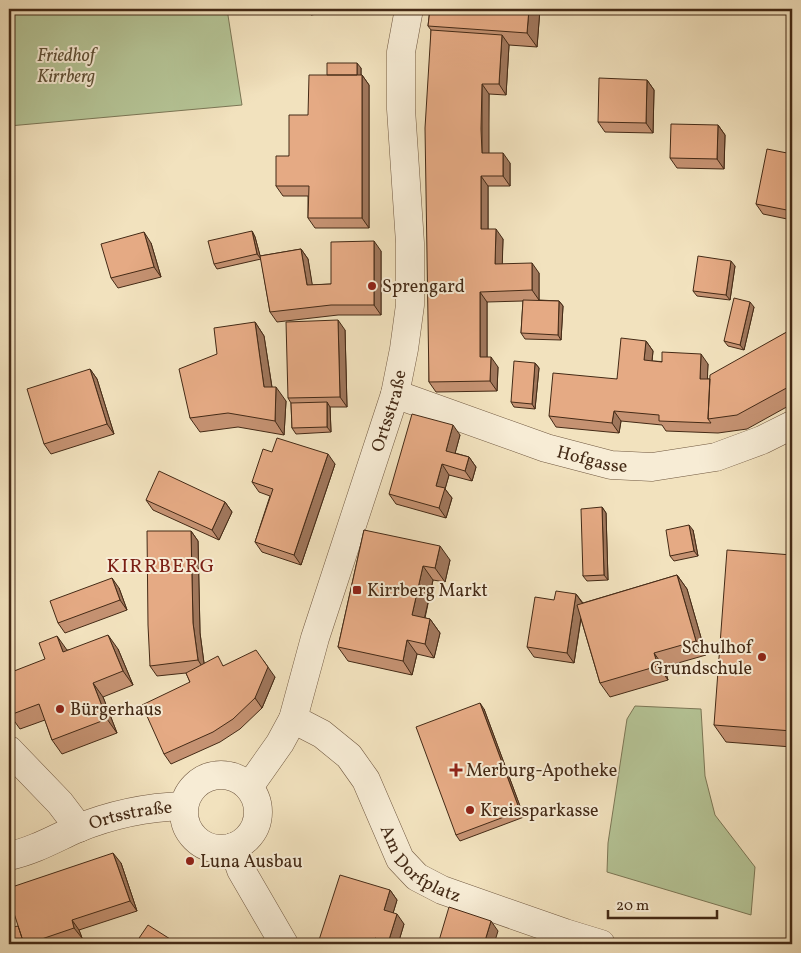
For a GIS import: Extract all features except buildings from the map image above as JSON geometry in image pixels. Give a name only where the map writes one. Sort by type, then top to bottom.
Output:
[{"type":"street","name":"Ortsstraße","points":[[233,847],[220,850],[208,847],[197,841],[189,831],[184,819],[184,806],[189,793],[198,783],[210,776],[224,775],[238,779],[249,788],[280,743],[293,718],[315,638],[395,394],[410,305],[410,243],[401,109],[402,52],[409,9]]},
{"type":"street","name":"Hofgasse","points":[[395,394],[546,448],[611,465],[652,467],[716,457],[762,440],[792,425]]},
{"type":"street","name":"Am Dorfplatz","points":[[293,718],[322,734],[348,756],[366,780],[400,859],[417,877],[442,890],[601,944]]},
{"type":"street","points":[[9,750],[60,803],[79,828]]},
{"type":"street","points":[[249,788],[256,800],[258,814],[254,828],[246,840],[233,847],[241,870],[284,944]]},
{"type":"street","name":"Ortsstraße","points":[[9,856],[24,853],[79,828],[128,812],[168,806],[184,806]]},
{"type":"green space","name":"Friedhof Kirrberg","points":[[9,9],[227,9],[242,105],[9,126]]},
{"type":"green space","points":[[635,706],[701,709],[705,776],[715,815],[755,867],[751,915],[607,872],[608,843],[627,719]]},
{"type":"place","name":"Sprengard","points":[[372,286]]},
{"type":"place","name":"Kirrberg Markt","points":[[357,590]]},
{"type":"place","name":"Schulhof Grundschule","points":[[762,657]]},
{"type":"place","name":"Bürgerhaus","points":[[60,709]]},
{"type":"place","name":"Merburg-Apotheke","points":[[456,770]]},
{"type":"place","name":"Kreissparkasse","points":[[470,810]]},
{"type":"place","name":"Luna Ausbau","points":[[190,861]]},
{"type":"district","name":"KIRRBERG","points":[[161,565]]}]
